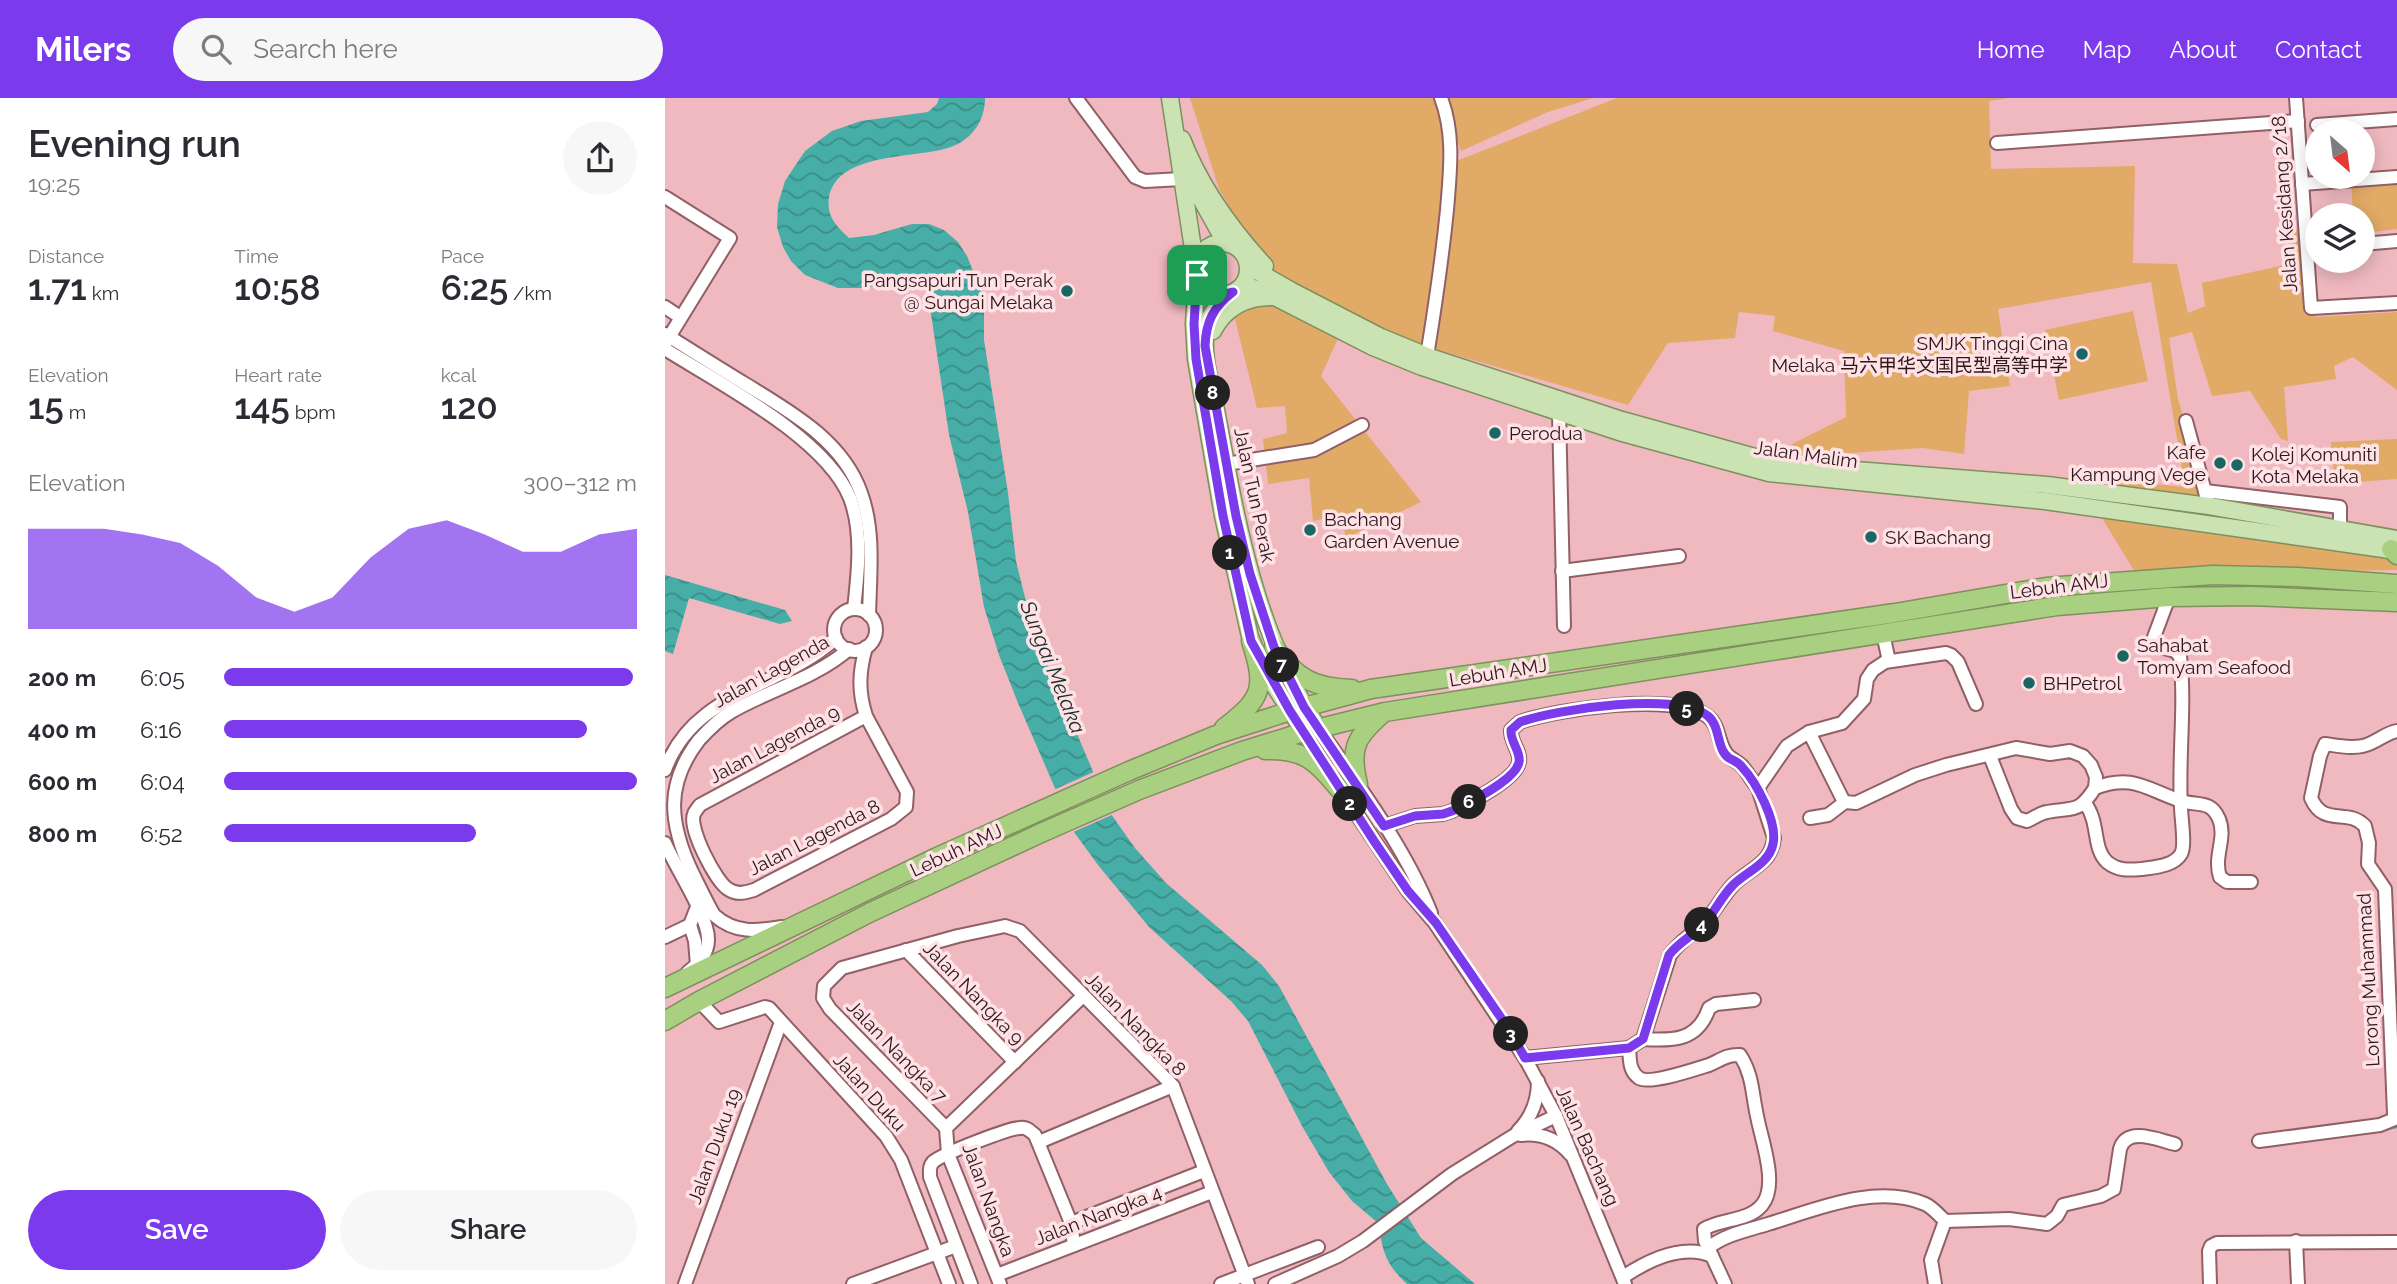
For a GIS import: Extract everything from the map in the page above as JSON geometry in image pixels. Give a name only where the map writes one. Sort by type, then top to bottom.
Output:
[{"type":"highway","name":"Lebuh AMJ","points":[[668,987],[793,925],[1129,771],[1216,735],[1371,689],[1895,613],[2046,587],[2213,575],[2391,582]]},
{"type":"highway","name":"Lebuh AMJ","points":[[665,1021],[869,913],[1139,790],[1242,751],[1385,712],[2057,606],[2169,597],[2251,596],[2397,602]]},
{"type":"highway","points":[[1216,735],[1241,715],[1258,694],[1260,673],[1251,641]]},
{"type":"highway","points":[[1274,647],[1286,664],[1312,683],[1328,687],[1371,689]]},
{"type":"highway","points":[[1242,751],[1298,752],[1349,787],[1357,740],[1363,731],[1385,712]]},
{"type":"main road","name":"Jalan Tun Perak","points":[[1170,98],[1197,275],[1194,324],[1196,359],[1238,589],[1251,641],[1297,709]]},
{"type":"main road","points":[[1173,116],[1199,174],[1233,229],[1285,294],[1261,297],[1232,307],[1221,317],[1214,329],[1207,358]]},
{"type":"main road","name":"Jalan Tun Perak","points":[[1179,153],[1214,223],[1230,244]]},
{"type":"main road","points":[[1214,244],[1230,244],[1243,253],[1247,260],[1247,275],[1235,291],[1219,294],[1211,292],[1200,282],[1197,275],[1198,261],[1207,248],[1214,244]]},
{"type":"main road","name":"Jalan Malim","points":[[1247,260],[1255,271],[1285,294],[1373,347],[1422,367],[1559,413],[1769,473],[2045,500],[2395,548]]},
{"type":"main road","name":"Jalan Malim","points":[[1235,291],[1254,288],[1285,294],[1427,356],[1622,420],[1762,459],[1855,470],[2207,499],[2340,528],[2395,548]]},
{"type":"main road","name":"Jalan Tun Perak","points":[[1235,291],[1215,308],[1207,323],[1205,346],[1226,464],[1250,574],[1297,709]]},
{"type":"main road","points":[[1297,709],[1311,731]]},
{"type":"street","points":[[1076,98],[1135,177],[1145,181],[1182,179]]},
{"type":"street","points":[[1427,356],[1441,269],[1451,163],[1450,129],[1441,98]]},
{"type":"street","name":"Jalan Kesidang 2/18","points":[[2296,98],[2305,203]]},
{"type":"street","points":[[2375,121],[2397,119]]},
{"type":"street","points":[[1997,143],[2298,121]]},
{"type":"street","points":[[2302,184],[2397,177]]},
{"type":"street","points":[[665,197],[730,238],[666,340]]},
{"type":"street","points":[[2375,243],[2397,241]]},
{"type":"street","name":"Jalan Kesidang 2/18","points":[[2312,273],[2311,308],[2397,303]]},
{"type":"street","points":[[665,307],[680,317]]},
{"type":"street","points":[[666,340],[816,450],[840,479],[850,497],[855,516],[859,563],[854,609]]},
{"type":"street","points":[[666,340],[779,405],[817,432],[842,458],[860,491],[870,538],[869,615],[876,630],[873,640],[866,647],[859,677],[859,692],[866,716]]},
{"type":"street","points":[[1559,413],[1564,626]]},
{"type":"street","points":[[2186,421],[2207,499]]},
{"type":"street","points":[[1226,464],[1314,450],[1362,425]]},
{"type":"street","points":[[1562,571],[1679,556]]},
{"type":"street","points":[[2085,803],[2096,824],[2098,848],[2104,859],[2113,867],[2125,870],[2157,867],[2179,858],[2183,850],[2180,656],[2175,651],[2157,646],[2154,637],[2169,597]]},
{"type":"street","points":[[866,647],[849,649],[839,643],[834,627],[838,617],[848,610],[854,609],[869,615]]},
{"type":"street","points":[[1883,634],[1889,661]]},
{"type":"street","name":"Jalan Lagenda","points":[[665,769],[680,740],[700,718],[719,704],[819,652],[836,638]]},
{"type":"street","name":"Jalan Lagenda","points":[[793,925],[755,931],[741,930],[722,922],[714,915],[676,839],[672,820],[674,782],[692,747],[729,713],[832,662],[849,649]]},
{"type":"street","points":[[1758,788],[1779,755],[1796,739],[1809,732],[1842,723],[1864,699],[1867,679],[1873,670],[1889,661],[1951,655],[1958,662],[1976,704]]},
{"type":"street","points":[[1384,826],[1415,816],[1452,811],[1506,779],[1518,766],[1520,759],[1510,737],[1511,730],[1520,722],[1635,702],[1673,706],[1708,716],[1720,734],[1721,746],[1727,757],[1737,761],[1758,788],[1772,830],[1773,845],[1761,864],[1735,883],[1718,902],[1704,924],[1677,945],[1669,955],[1643,1039]]},
{"type":"street","name":"Jalan Lagenda 9","points":[[736,893],[721,883],[696,835],[694,814],[700,805],[866,716]]},
{"type":"street","name":"Jalan Lagenda 8","points":[[736,893],[754,890],[891,819],[906,807],[907,792],[866,716]]},
{"type":"street","name":"Jalan Bachang","points":[[1311,731],[1349,787],[1408,891],[1436,923],[1508,1028],[1556,1116],[1624,1280]]},
{"type":"street","name":"Jalan Bachang","points":[[1311,731],[1349,787],[1384,826],[1420,885],[1436,923]]},
{"type":"street","name":"Lorong Muhammad","points":[[2397,731],[2384,734],[2370,744],[2361,746],[2325,744],[2311,797],[2323,814],[2352,817],[2365,826],[2369,843],[2368,863],[2385,889],[2394,1114],[2397,1118]]},
{"type":"street","points":[[1809,732],[1845,802]]},
{"type":"street","points":[[1810,818],[1828,816],[1845,802],[1856,803],[1915,775],[2015,748],[2050,754],[2070,751],[2083,755],[2091,765],[2095,788],[2085,803],[2072,810],[2043,812],[2027,821],[2017,818],[1990,756]]},
{"type":"street","points":[[2095,788],[2106,784],[2135,782],[2181,802],[2204,803],[2213,808],[2221,826],[2217,855],[2220,877],[2227,882],[2252,882]]},
{"type":"street","points":[[665,843],[708,931],[707,948],[697,965],[668,987]]},
{"type":"street","points":[[697,907],[690,925],[695,941],[697,965]]},
{"type":"street","points":[[665,937],[690,925]]},
{"type":"street","name":"Jalan Nangka 8","points":[[906,950],[1005,926],[1020,931],[1173,1086],[1246,1279]]},
{"type":"street","name":"Jalan Nangka 7","points":[[906,950],[842,968],[824,986],[823,998],[830,1009],[946,1129]]},
{"type":"street","name":"Jalan Nangka 9","points":[[906,950],[1015,1062]]},
{"type":"street","points":[[946,1129],[1083,996]]},
{"type":"street","points":[[1525,1058],[1629,1048],[1643,1039],[1669,1041],[1686,1037],[1705,1021],[1709,1008],[1716,1004],[1754,1000]]},
{"type":"street","name":"Jalan Duku","points":[[699,1001],[719,1022],[769,1008],[894,1148],[949,1284]]},
{"type":"street","name":"Jalan Duku 19","points":[[685,1284],[781,1022]]},
{"type":"street","points":[[1629,1048],[1630,1067],[1644,1080],[1688,1071],[1734,1055],[1739,1055],[1747,1066],[1765,1144],[1769,1191],[1766,1200],[1755,1211],[1704,1229],[1703,1235],[1725,1284]]},
{"type":"street","points":[[1513,1136],[1525,1124],[1536,1103],[1538,1081]]},
{"type":"street","points":[[1037,1138],[1173,1086]]},
{"type":"street","points":[[1275,1284],[1309,1271],[1363,1241],[1452,1174],[1513,1136],[1556,1116]]},
{"type":"street","points":[[2259,1142],[2380,1125],[2397,1118]]},
{"type":"street","points":[[971,1284],[930,1177],[932,1163],[948,1154],[1019,1128],[1027,1128],[1037,1138],[1071,1223],[1074,1245]]},
{"type":"street","name":"Jalan Nangka","points":[[946,1129],[948,1154],[998,1280]]},
{"type":"street","points":[[1624,1280],[1651,1261],[1674,1254],[1710,1252],[1726,1237],[1820,1206],[1875,1196],[1905,1198],[1927,1205],[1945,1221],[2009,1219],[2047,1224],[2057,1216],[2063,1205],[2101,1196],[2114,1189],[2120,1149],[2122,1142],[2128,1137],[2135,1135],[2175,1144]]},
{"type":"street","points":[[1513,1136],[1546,1137],[1557,1143],[1575,1160]]},
{"type":"street","points":[[1071,1223],[1204,1171]]},
{"type":"street","name":"Jalan Nangka 4","points":[[998,1280],[1074,1245],[1212,1192]]},
{"type":"street","points":[[1935,1284],[1931,1260],[1945,1221]]},
{"type":"street","points":[[2296,1241],[2298,1284]]},
{"type":"street","points":[[2210,1284],[2209,1251],[2211,1246],[2217,1243],[2397,1242]]},
{"type":"street","points":[[855,1284],[956,1246]]},
{"type":"street","points":[[1221,1284],[1246,1279],[1318,1247]]},
{"type":"shaded area","points":[[1190,98],[1593,98],[1548,112],[1461,151],[1448,117],[1451,163],[1617,98],[2009,98],[1989,101],[1991,169],[2135,166],[2133,263],[2177,264],[2188,313],[2205,306],[2202,283],[2289,264],[2291,231],[2305,227],[2305,273],[2308,273],[2311,308],[2316,317],[2397,312],[2397,390],[2353,357],[2334,366],[2336,379],[2284,387],[2288,441],[2281,439],[2250,391],[2212,396],[2192,332],[2169,338],[2178,399],[2209,506],[2208,523],[2397,554],[2397,570],[2136,574],[2077,477],[2185,487],[2151,282],[1998,309],[2010,386],[1969,391],[1964,454],[1923,448],[1762,459],[1846,417],[1844,351],[1773,331],[1775,316],[1739,312],[1735,338],[1668,343],[1628,405],[1428,347],[1341,332],[1321,376],[1421,502],[1346,538],[1341,515],[1313,521],[1309,478],[1268,484],[1263,439],[1287,433],[1285,406],[1257,408],[1232,307],[1273,281],[1219,189]]},
{"type":"shaded area","points":[[2397,177],[2397,229],[2375,232],[2375,203],[2352,203],[2351,189],[2375,189],[2375,179]]},
{"type":"shaded area","points":[[2133,311],[2148,381],[2059,400],[2045,330]]},
{"type":"shaded area","points":[[2397,439],[2397,479],[2343,483],[2334,480],[2331,442]]},
{"type":"water","points":[[939,98],[985,98],[983,114],[971,134],[951,147],[881,159],[847,171],[835,182],[829,197],[831,215],[836,225],[849,238],[874,235],[912,224],[929,224],[944,230],[958,242],[967,256],[984,298],[984,340],[1016,561],[1033,630],[1111,814],[1135,848],[1166,883],[1262,965],[1279,986],[1387,1184],[1421,1238],[1475,1284],[1407,1284],[1400,1277],[1386,1257],[1378,1223],[1352,1201],[1329,1172],[1248,1021],[1231,1001],[1149,927],[1074,832],[1018,703],[984,607],[968,512],[949,435],[927,287],[917,276],[898,275],[868,288],[838,288],[805,275],[791,261],[783,247],[777,227],[778,204],[785,181],[805,151],[832,131],[861,121],[928,112],[937,104]]},
{"type":"water","points":[[665,575],[785,610],[792,621],[780,624],[689,598],[673,654],[665,651]]},
{"type":"pier","points":[[1096,771],[1114,814],[1071,833],[1051,791]]},
{"type":"waterway","points":[[2386,1129],[2397,1127]]},
{"type":"waterway","points":[[2272,1146],[2297,1142]]},
{"type":"place","name":"Pangsapuri Tun Perak @ Sungai Melaka","points":[[1067,291]]},
{"type":"place","name":"SMJK Tinggi Cina Melaka 马六甲华文国民型高等中学","points":[[2082,354]]},
{"type":"place","name":"Perodua","points":[[1495,433]]},
{"type":"place","name":"Kafe Kampung Vege","points":[[2220,463]]},
{"type":"place","name":"Kolej Komuniti Kota Melaka","points":[[2237,465]]},
{"type":"place","name":"Bachang Garden Avenue","points":[[1310,530]]},
{"type":"place","name":"SK Bachang","points":[[1871,537]]},
{"type":"place","name":"Sahabat Tomyam Seafood","points":[[2123,656]]},
{"type":"place","name":"BHPetrol","points":[[2029,683]]},
{"type":"route","points":[[1197,275],[1205,289],[1211,292],[1233,292],[1215,308],[1207,323],[1205,346],[1236,516],[1250,574],[1274,647],[1304,707],[1384,826],[1404,818],[1452,811],[1514,773],[1520,759],[1510,737],[1511,730],[1520,722],[1635,702],[1663,704],[1698,711],[1708,716],[1720,734],[1721,746],[1727,757],[1744,768],[1758,788],[1774,838],[1769,855],[1735,883],[1718,902],[1704,924],[1687,936],[1669,955],[1643,1039],[1629,1048],[1525,1058],[1508,1028],[1436,923],[1408,891],[1374,841],[1275,687],[1251,641],[1223,516],[1194,341],[1197,275]]},
{"type":"water label","name":"Sungai Melaka","points":[[1053,667]]}]
